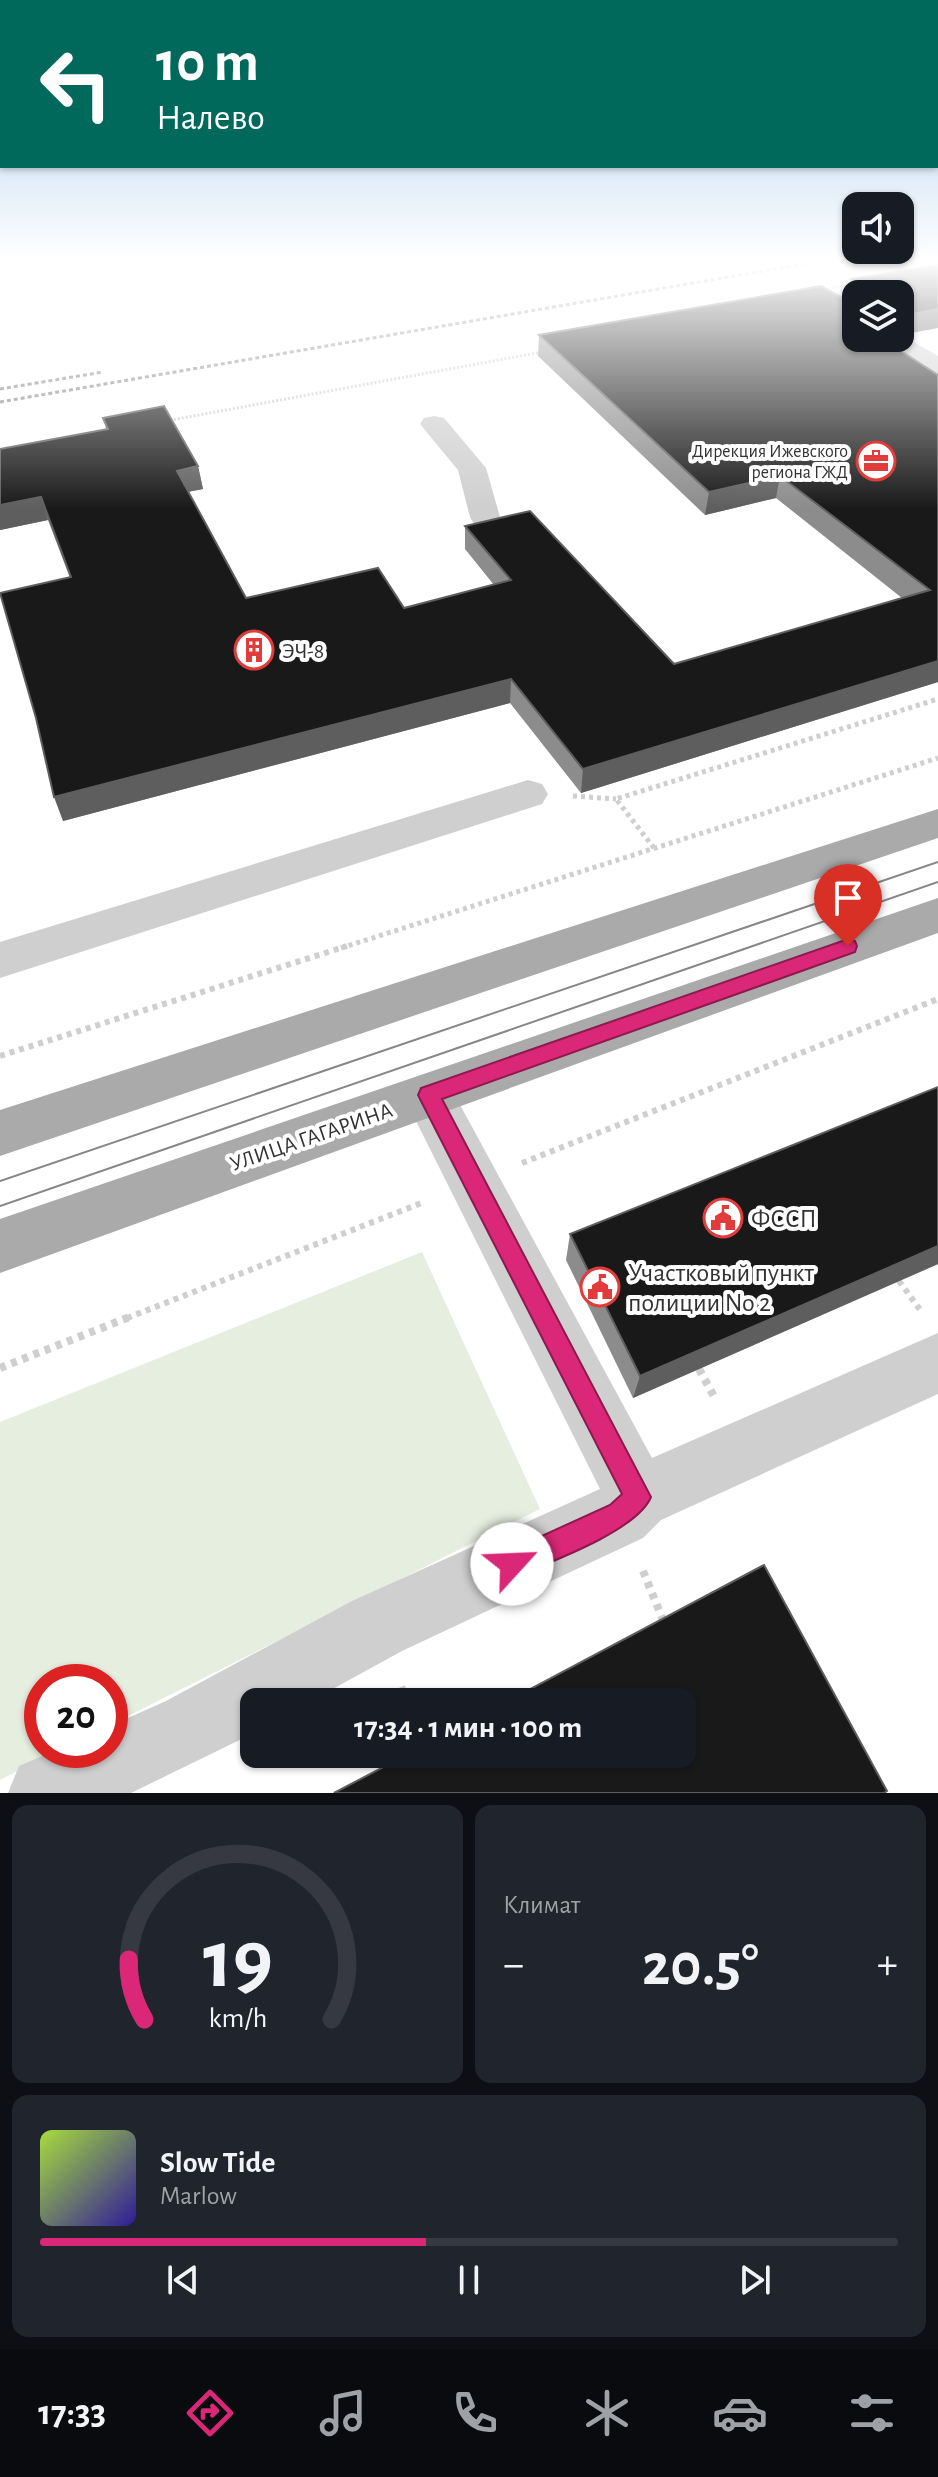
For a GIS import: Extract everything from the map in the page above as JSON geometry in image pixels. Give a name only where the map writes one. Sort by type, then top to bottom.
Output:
[{"type":"main road","points":[[0,1133],[938,823]]},
{"type":"main road","name":"УЛИЦА ГАГАРИНА","points":[[0,1246],[938,915]]},
{"type":"lane","points":[[914,352],[938,366]]},
{"type":"lane","points":[[434,424],[472,468],[485,517]]},
{"type":"lane","points":[[0,960],[528,794]]},
{"type":"lane","points":[[428,1095],[638,1497]]},
{"type":"lane","points":[[46,1793],[192,1727],[377,1626],[620,1515],[638,1497],[938,1363]]},
{"type":"path","points":[[157,423],[549,350]]},
{"type":"path","points":[[654,848],[616,799],[938,699]]},
{"type":"path","points":[[0,1056],[938,758]]},
{"type":"shaded area","points":[[422,1252],[540,1509],[128,1716],[128,1664],[24,1664],[24,1768],[0,1780],[0,1422]]},
{"type":"building","points":[[546,342],[842,342],[842,352],[903,352],[938,375],[938,661],[583,769],[511,679],[54,797],[36,718],[0,593],[71,577],[41,497],[0,505],[0,449],[108,429],[103,418],[164,406],[198,466],[177,471],[246,598],[378,568],[404,608],[511,580],[465,526],[530,511],[674,664],[930,590],[780,476],[709,492]]},
{"type":"building","points":[[938,1087],[938,1246],[640,1376],[570,1234]]},
{"type":"building","points":[[764,1565],[887,1791],[334,1793],[381,1768],[696,1768],[696,1688],[532,1688]]},
{"type":"tram line","points":[[0,1181],[938,862]]},
{"type":"tram line","points":[[0,1206],[938,882]]},
{"type":"railway","points":[[0,402],[351,342]]},
{"type":"railway","points":[[0,389],[103,372]]},
{"type":"place","name":"Дирекция Ижевского региона ГЖД","points":[[876,461]]},
{"type":"place","name":"ЭЧ-8","points":[[254,650]]},
{"type":"place","name":"ФССП","points":[[723,1218]]},
{"type":"place","name":"Участковый пункт полиции No 2","points":[[600,1287]]},
{"type":"route","points":[[512,1564],[620,1515],[638,1497],[428,1095],[848,946]]}]
